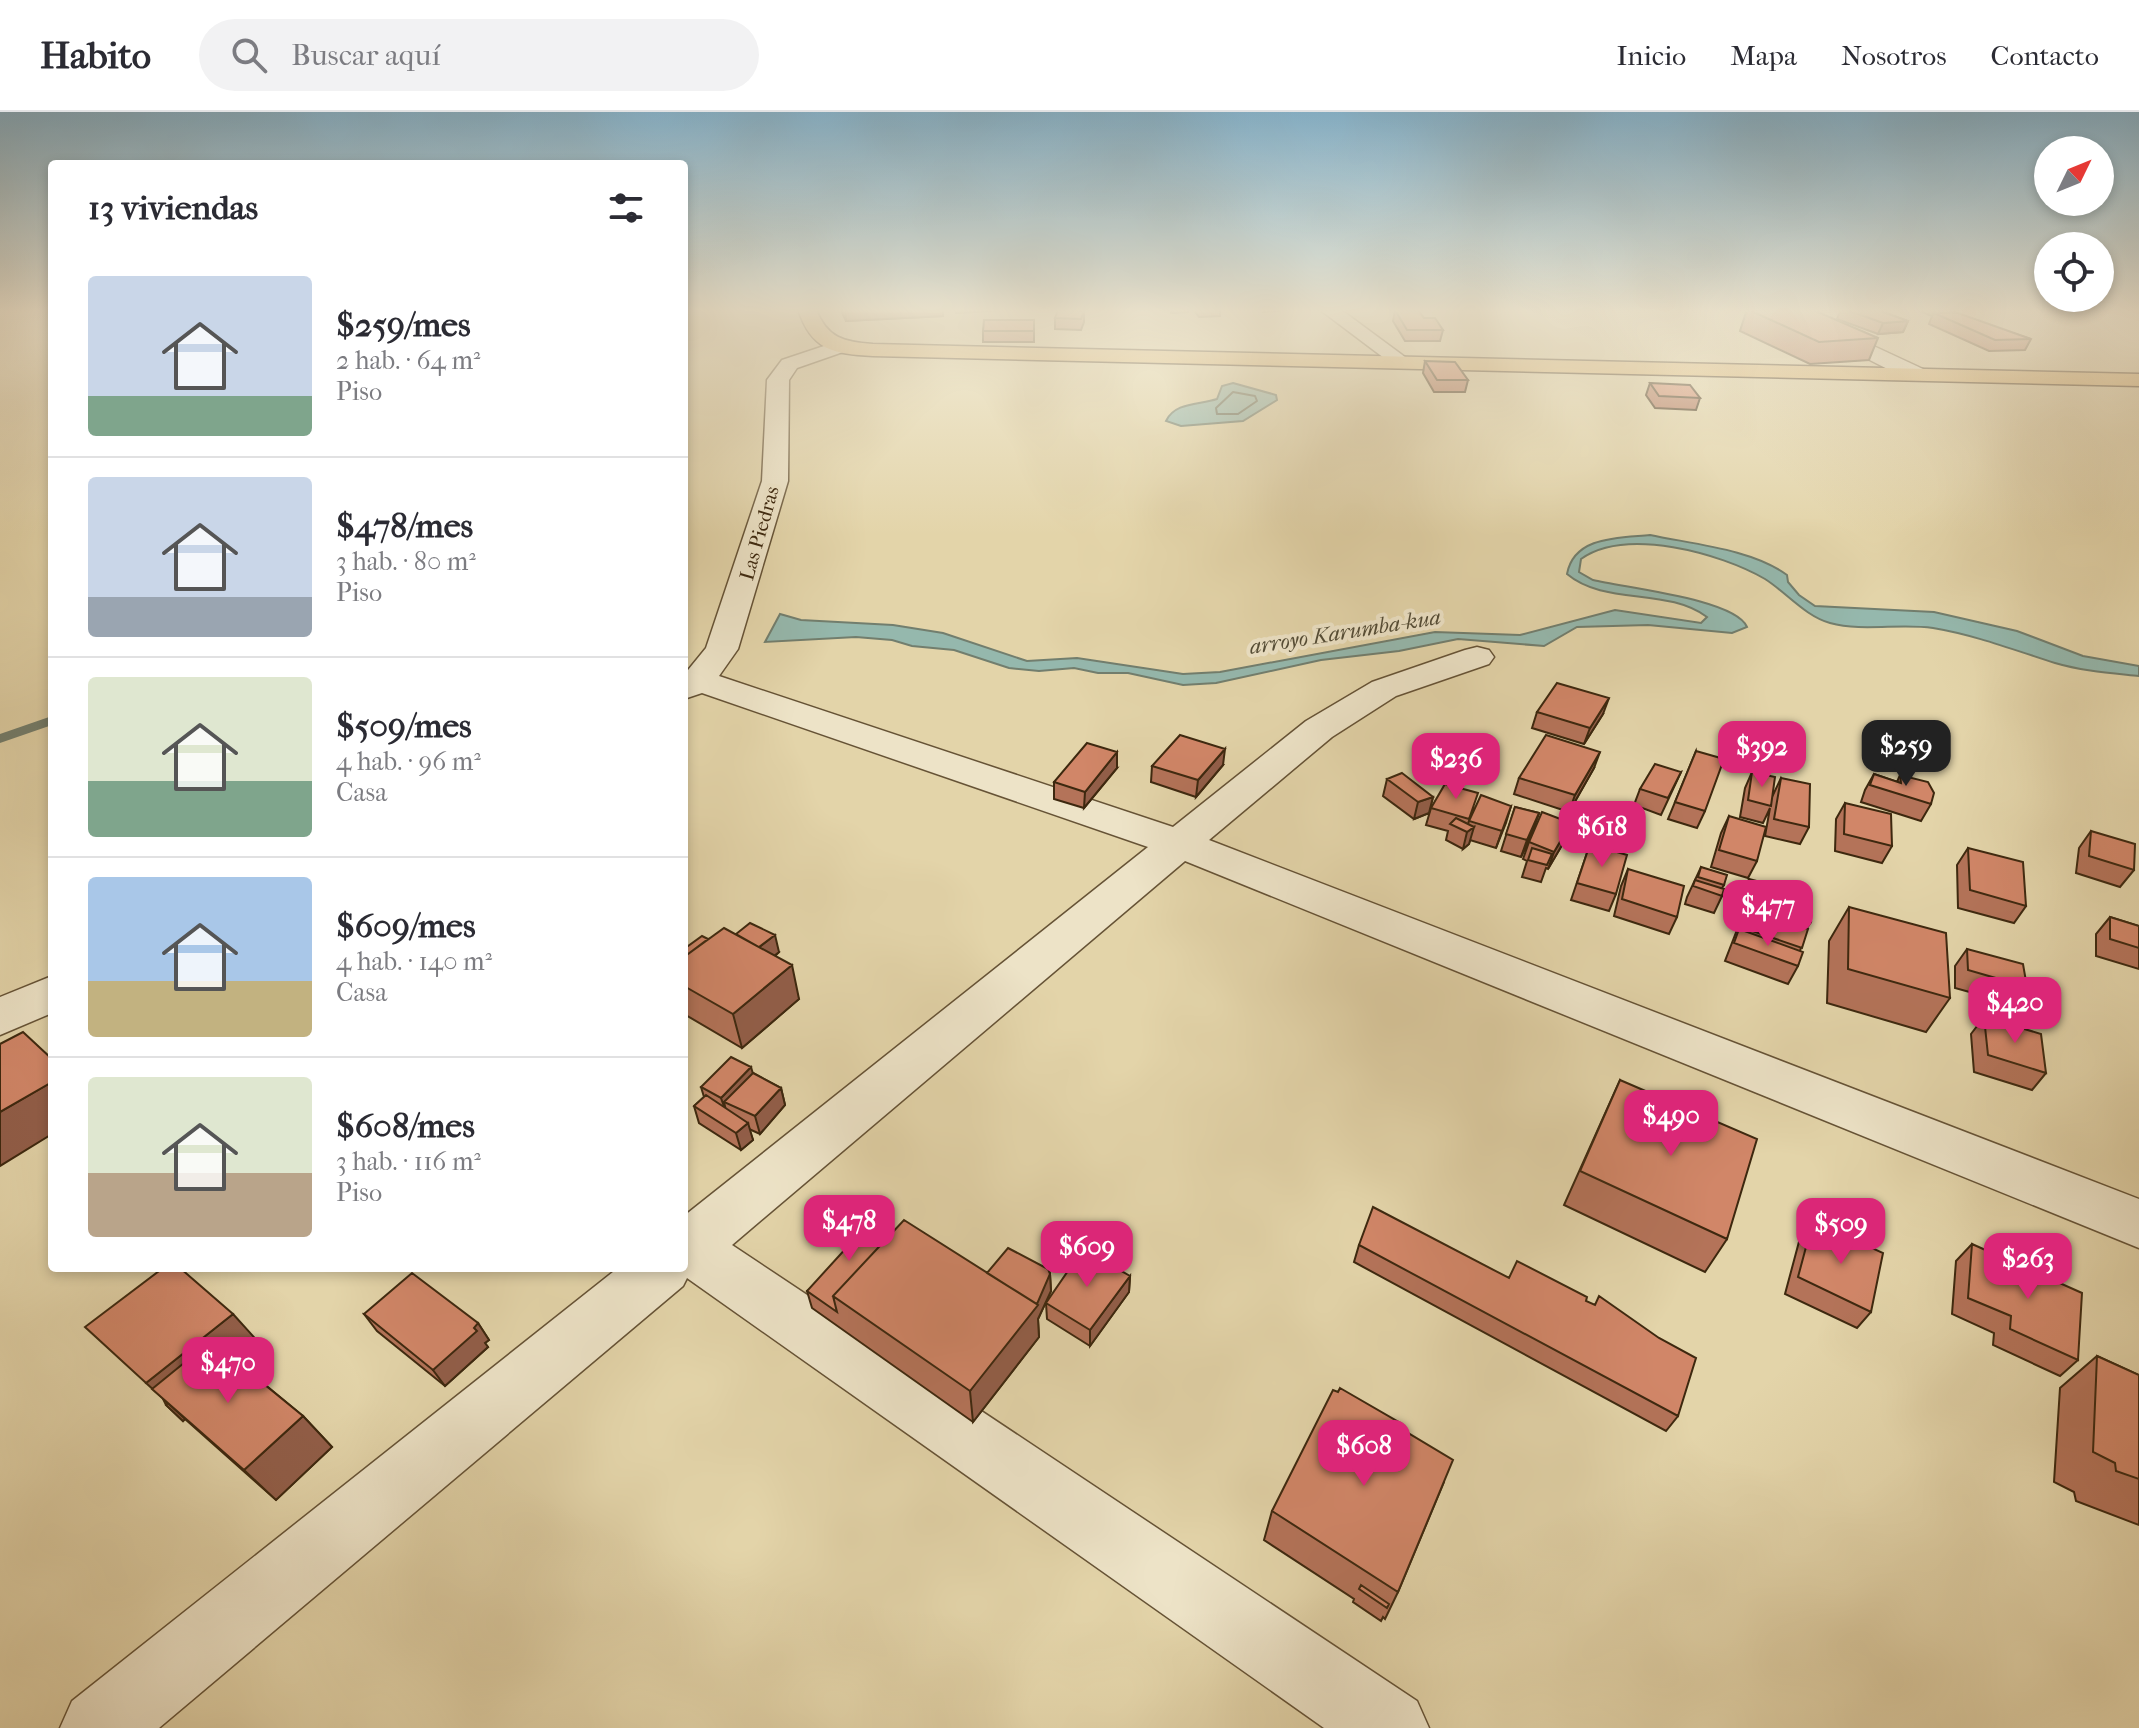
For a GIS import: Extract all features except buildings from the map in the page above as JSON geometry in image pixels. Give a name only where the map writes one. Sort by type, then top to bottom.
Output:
[{"type":"street","name":"Las Piedras","points":[[702,672],[736,611],[775,481],[778,384]]},
{"type":"street","points":[[688,1247],[1319,729],[1384,689],[1477,657]]},
{"type":"street","points":[[702,672],[1181,844],[2139,1224]]},
{"type":"street","points":[[0,1017],[48,995]]},
{"type":"street","points":[[688,1262],[1390,1728]]},
{"type":"street","points":[[99,1728],[657,1272]]},
{"type":"water","points":[[1238,384],[1276,395],[1277,400],[1243,421],[1181,426],[1166,421],[1181,407],[1217,399],[1222,386]]},
{"type":"water","points":[[1650,535],[1757,559],[1787,575],[1788,582],[1799,595],[1815,606],[1934,612],[2017,631],[2083,656],[2139,666],[2139,676],[2065,666],[1933,628],[1855,627],[1830,623],[1804,610],[1765,579],[1746,569],[1699,553],[1647,544],[1600,550],[1581,559],[1579,572],[1593,580],[1701,602],[1738,617],[1747,627],[1732,633],[1648,625],[1577,627],[1544,646],[1458,639],[1399,651],[1321,660],[1216,683],[1183,685],[1128,673],[1098,673],[1074,668],[1039,671],[1009,668],[954,650],[912,646],[892,640],[856,637],[765,642],[780,614],[801,620],[893,625],[943,633],[1027,661],[1077,658],[1183,674],[1220,672],[1435,632],[1520,635],[1615,610],[1701,623],[1707,617],[1691,608],[1674,602],[1599,590],[1567,574],[1571,562],[1588,546],[1600,541]]},
{"type":"waterway","name":"arroyo Karumba-kua","points":[[0,739],[48,721]]}]
